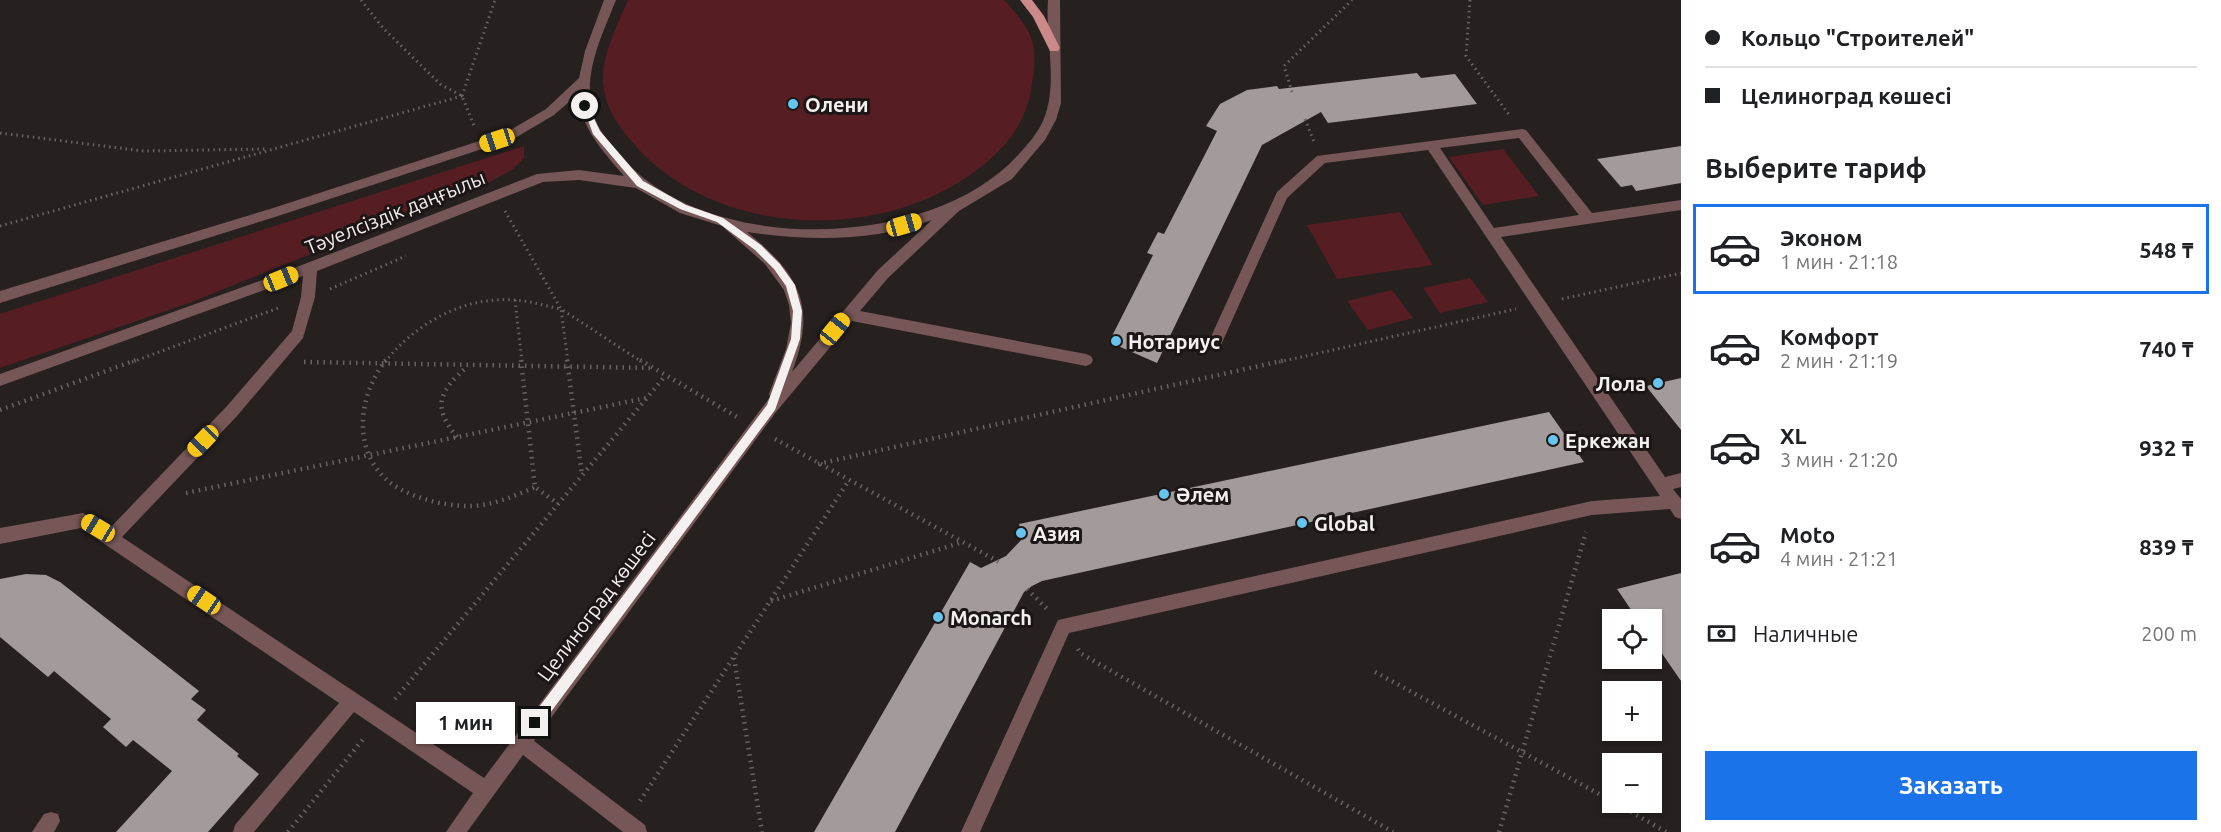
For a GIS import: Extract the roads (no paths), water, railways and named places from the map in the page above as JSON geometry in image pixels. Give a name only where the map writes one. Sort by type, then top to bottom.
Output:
[{"type":"main road","points":[[1026,0],[1038,16],[1054,48]]},
{"type":"street","points":[[610,0],[584,81],[585,106],[596,132],[640,184],[683,207],[720,220],[758,230],[826,236],[889,229],[954,208],[985,192],[1014,171],[1042,136],[1056,95],[1058,76],[1054,48],[1054,0]]},
{"type":"street","name":"Тәуелсіздік даңғылы","points":[[0,297],[273,213],[511,135],[532,126],[555,109],[584,81]]},
{"type":"street","points":[[1216,340],[1282,195],[1305,171],[1321,159],[1522,133],[1589,219]]},
{"type":"street","points":[[1431,144],[1677,507]]},
{"type":"street","name":"Тәуелсіздік даңғылы","points":[[0,380],[310,267],[542,177],[568,173],[595,174],[640,184]]},
{"type":"street","points":[[1492,233],[1681,204]]},
{"type":"street","name":"Целиноград көшесі","points":[[455,832],[771,407],[848,314],[898,259],[954,208]]},
{"type":"street","points":[[720,220],[758,248],[777,267],[790,285],[797,311],[795,339],[771,407]]},
{"type":"street","points":[[112,537],[280,358],[298,334],[308,297],[310,267]]},
{"type":"street","points":[[848,314],[1086,360]]},
{"type":"street","points":[[1661,485],[1681,480]]},
{"type":"street","points":[[970,832],[1064,626],[1593,508],[1677,507]]},
{"type":"street","points":[[0,536],[83,520],[112,537],[378,720],[486,791]]},
{"type":"street","points":[[242,832],[351,701]]},
{"type":"street","points":[[521,742],[632,827]]},
{"type":"place","name":"Олени","points":[[793,104]]},
{"type":"place","name":"Нотариус","points":[[1116,341]]},
{"type":"place","name":"Лола","points":[[1658,383]]},
{"type":"place","name":"Еркежан","points":[[1553,440]]},
{"type":"place","name":"Әлем","points":[[1164,494]]},
{"type":"place","name":"Global","points":[[1302,523]]},
{"type":"place","name":"Азия","points":[[1021,533]]},
{"type":"place","name":"Monarch","points":[[938,617]]}]
